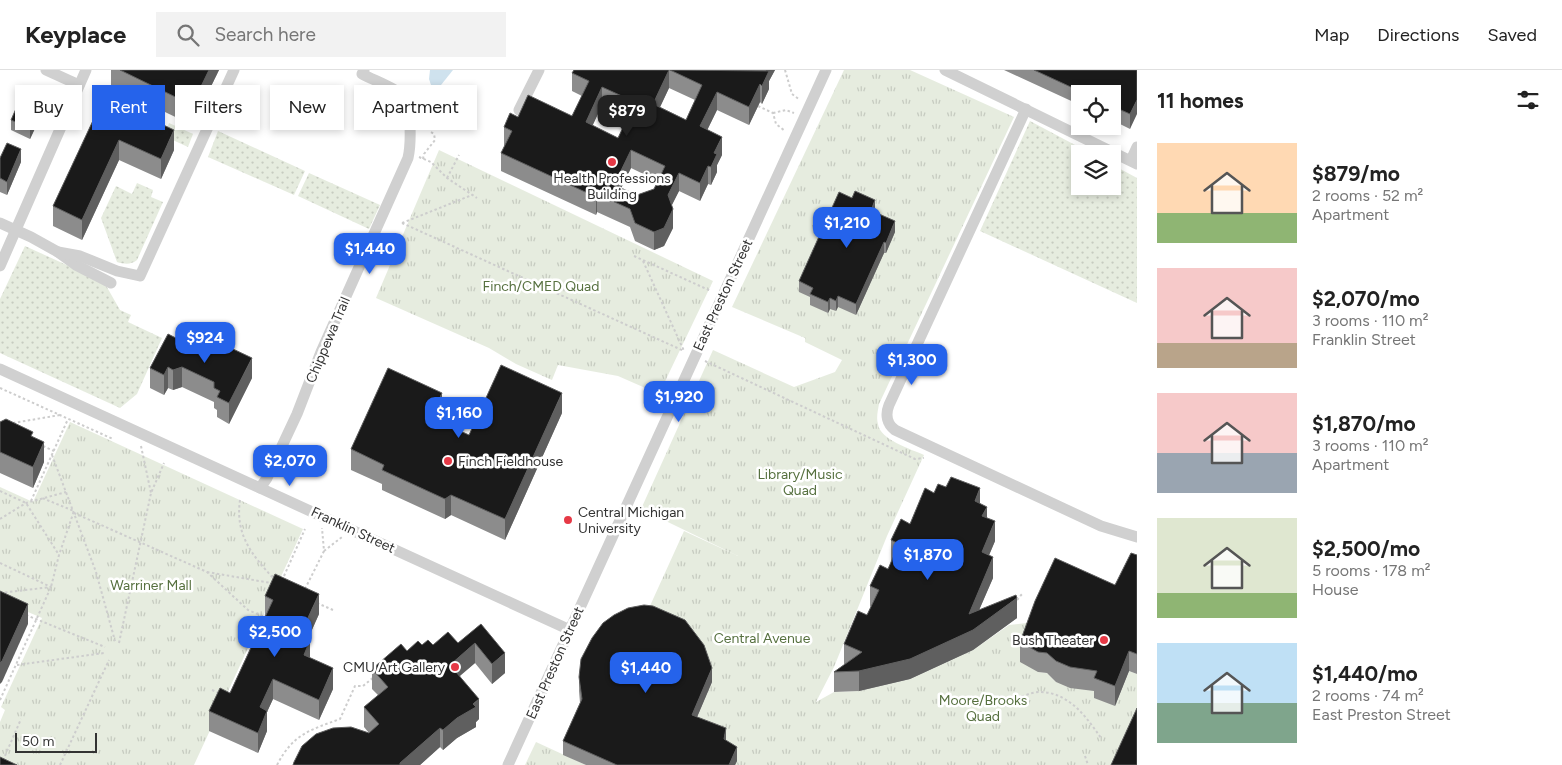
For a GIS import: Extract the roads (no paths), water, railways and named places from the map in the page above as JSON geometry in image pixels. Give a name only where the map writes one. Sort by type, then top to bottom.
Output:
[{"type":"street","points":[[46,70],[79,85],[86,70]]},
{"type":"street","points":[[58,252],[80,256],[117,271],[140,276],[234,70]]},
{"type":"street","points":[[519,110],[539,70]]},
{"type":"street","name":"East Preston Street","points":[[508,765],[826,70]]},
{"type":"street","points":[[945,70],[1134,162],[1137,147]]},
{"type":"street","name":"Chippewa Trail","points":[[260,488],[267,478],[297,414],[321,352],[408,158],[409,122],[408,107],[404,97],[397,91],[360,71]]},
{"type":"street","points":[[1026,109],[889,406],[887,419],[890,426],[895,430],[934,450],[1100,526],[1137,537]]},
{"type":"street","points":[[0,266],[60,130]]},
{"type":"street","points":[[0,223],[58,252],[76,265],[111,283]]},
{"type":"street","name":"Franklin Street","points":[[0,369],[570,630]]},
{"type":"water","points":[[430,70],[453,70],[441,85],[431,85],[429,79]]},
{"type":"place","name":"Health Professions Building","points":[[612,162]]},
{"type":"place","name":"Finch Fieldhouse","points":[[448,461]]},
{"type":"place","name":"Central Michigan University","points":[[568,520]]},
{"type":"place","name":"Bush Theater","points":[[1104,640]]},
{"type":"place","name":"CMU Art Gallery","points":[[455,667]]},
{"type":"park label","name":"Finch/CMED Quad","points":[[541,286]]},
{"type":"park label","name":"Library/Music Quad","points":[[800,482]]},
{"type":"park label","name":"Warriner Mall","points":[[151,585]]},
{"type":"park label","name":"Central Avenue","points":[[762,638]]},
{"type":"park label","name":"Moore/Brooks Quad","points":[[983,708]]}]
